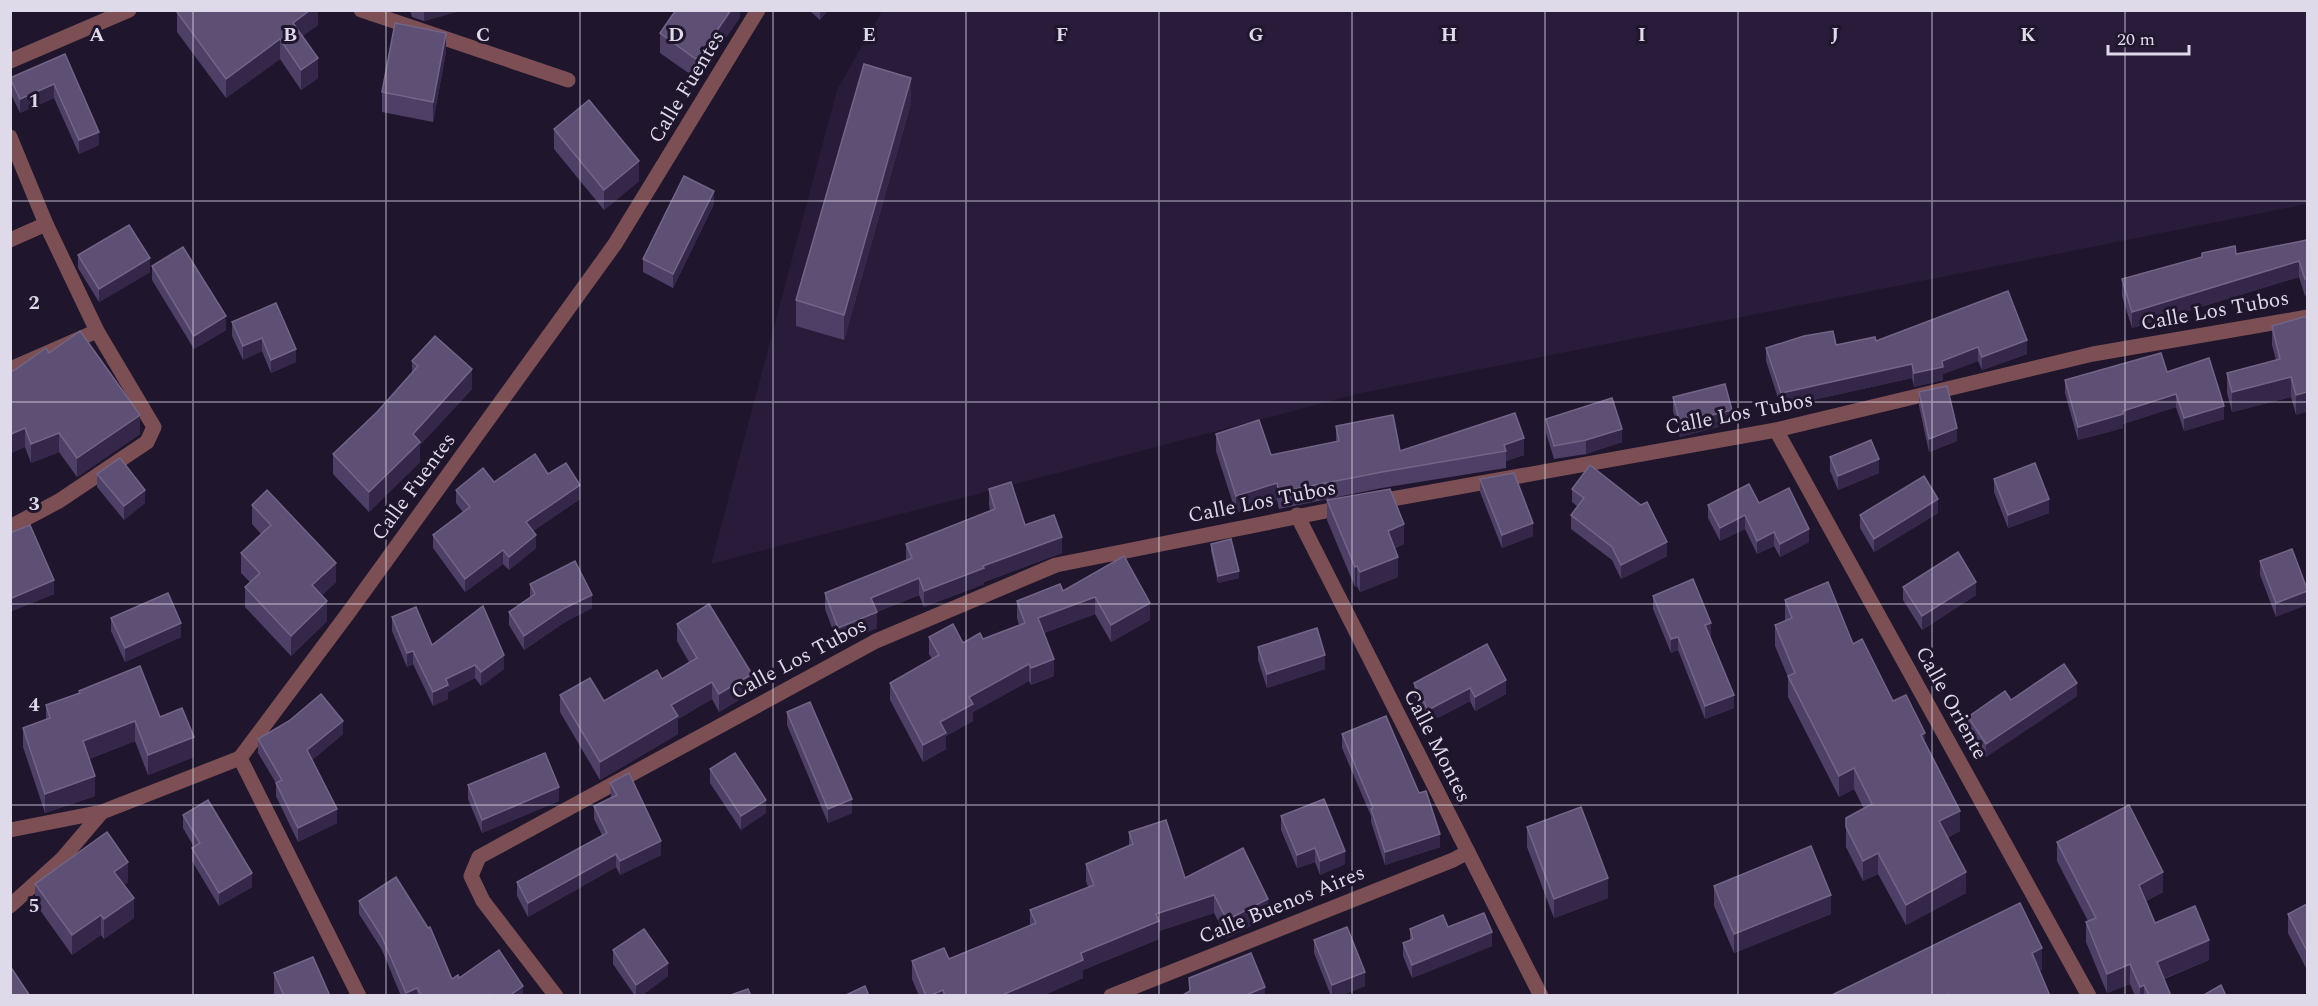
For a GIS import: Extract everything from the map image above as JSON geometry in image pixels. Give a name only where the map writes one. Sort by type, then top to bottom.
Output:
[{"type":"street","points":[[10,61],[129,10]]},
{"type":"street","points":[[361,10],[568,80]]},
{"type":"street","name":"Calle Fuentes","points":[[240,758],[356,603],[615,244],[758,10]]},
{"type":"street","points":[[10,137],[46,224],[97,331],[154,427],[147,442],[59,501],[10,527]]},
{"type":"street","points":[[10,240],[46,224]]},
{"type":"street","name":"Calle Los Tubos","points":[[556,996],[483,901],[471,876],[479,857],[876,641],[1056,565],[1297,515],[1776,430],[2093,354],[2307,317]]},
{"type":"street","points":[[10,369],[97,331]]},
{"type":"street","name":"Calle Oriente","points":[[1776,430],[2089,996]]},
{"type":"street","name":"Calle Montes","points":[[1297,515],[1541,996]]},
{"type":"street","points":[[10,830],[102,812],[240,758],[359,996]]},
{"type":"street","points":[[10,906],[62,859],[102,812]]},
{"type":"street","name":"Calle Buenos Aires","points":[[1111,996],[1453,860],[1468,852]]},
{"type":"shaded area","points":[[882,11],[2307,11],[2307,204],[1361,393],[711,564],[837,90]]},
{"type":"building","points":[[180,10],[310,10],[293,23],[318,58],[301,70],[280,39],[226,79],[177,12]]},
{"type":"building","points":[[676,10],[731,10],[697,60],[660,33]]},
{"type":"building","points":[[395,23],[446,33],[433,102],[382,92]]},
{"type":"building","points":[[65,54],[99,132],[79,140],[54,84],[20,99],[10,78]]},
{"type":"building","points":[[864,64],[911,78],[844,315],[796,300]]},
{"type":"building","points":[[589,100],[639,161],[604,190],[554,129]]},
{"type":"building","points":[[684,176],[714,191],[673,274],[643,259]]},
{"type":"building","points":[[129,225],[150,258],[99,289],[78,255]]},
{"type":"building","points":[[2307,240],[2307,279],[2305,279],[2299,261],[2132,312],[2122,279],[2202,257],[2202,253],[2235,246],[2236,254]]},
{"type":"building","points":[[183,247],[226,316],[194,336],[152,266]]},
{"type":"building","points":[[2008,291],[2027,340],[1982,357],[1978,347],[1942,361],[1943,367],[1914,373],[1912,364],[1781,393],[1766,348],[1804,336],[1833,331],[1836,345],[1875,337],[1876,341]]},
{"type":"building","points":[[276,303],[296,349],[271,360],[262,338],[243,346],[232,322]]},
{"type":"building","points":[[2307,316],[2307,392],[2296,395],[2291,377],[2232,392],[2227,373],[2280,359],[2272,326]]},
{"type":"building","points":[[80,331],[140,415],[77,458],[59,433],[31,444],[25,428],[11,434],[10,372],[46,348],[49,353]]},
{"type":"building","points":[[435,336],[472,369],[413,434],[420,442],[369,492],[333,454],[377,412],[418,366],[412,361]]},
{"type":"building","points":[[2161,353],[2167,372],[2209,358],[2224,406],[2184,418],[2176,394],[2123,411],[2123,414],[2078,427],[2065,380]]},
{"type":"building","points":[[1725,384],[1732,410],[1680,423],[1673,397]]},
{"type":"building","points":[[1947,386],[1957,428],[1929,439],[1919,392]]},
{"type":"building","points":[[1612,398],[1622,429],[1586,440],[1554,446],[1546,419]]},
{"type":"building","points":[[1515,413],[1524,438],[1504,445],[1506,451],[1279,492],[1277,483],[1236,496],[1216,434],[1259,420],[1271,455],[1339,441],[1336,426],[1393,415],[1400,451]]},
{"type":"building","points":[[1871,440],[1879,459],[1838,476],[1830,457]]},
{"type":"building","points":[[535,454],[548,474],[566,463],[580,485],[526,522],[536,535],[509,557],[503,550],[465,579],[433,535],[470,507],[456,490],[483,468],[494,482]]},
{"type":"building","points":[[120,458],[145,490],[124,506],[97,474]]},
{"type":"building","points":[[2035,463],[2049,499],[2008,515],[1994,479]]},
{"type":"building","points":[[1590,465],[1641,505],[1647,502],[1667,542],[1621,565],[1612,547],[1571,515],[1584,498],[1572,489]]},
{"type":"building","points":[[1514,473],[1533,523],[1502,535],[1480,479]]},
{"type":"building","points":[[1924,476],[1938,499],[1874,539],[1860,515]]},
{"type":"building","points":[[1011,482],[1025,525],[1054,515],[1062,537],[924,591],[919,578],[871,598],[877,612],[838,628],[825,593],[912,558],[906,544],[995,509],[989,489]]},
{"type":"building","points":[[1749,484],[1759,503],[1789,488],[1809,529],[1780,544],[1774,532],[1757,541],[1745,515],[1720,528],[1708,505]]},
{"type":"building","points":[[1390,489],[1404,524],[1388,531],[1398,557],[1360,572],[1357,566],[1355,567],[1327,500]]},
{"type":"building","points":[[267,490],[336,563],[312,585],[327,601],[291,636],[245,587],[260,573],[241,553],[271,525],[252,505]]},
{"type":"building","points":[[30,525],[54,580],[12,598],[10,593],[10,533]]},
{"type":"building","points":[[1231,539],[1239,571],[1218,576],[1211,544]]},
{"type":"building","points":[[2292,549],[2307,591],[2276,603],[2260,561]]},
{"type":"building","points":[[1958,552],[1976,582],[1922,616],[1903,587]]},
{"type":"building","points":[[1124,556],[1150,603],[1111,625],[1095,597],[1038,618],[1054,659],[1031,668],[1029,664],[969,697],[973,704],[940,722],[946,733],[923,745],[890,683],[939,655],[929,637],[953,624],[963,643],[980,633],[983,639],[1025,623],[1017,601],[1060,584],[1063,591]]},
{"type":"building","points":[[575,561],[592,595],[565,608],[524,636],[509,612],[535,594],[530,584]]},
{"type":"building","points":[[1693,579],[1711,623],[1705,625],[1734,695],[1705,706],[1678,637],[1671,639],[1653,596]]},
{"type":"building","points":[[1828,582],[1853,644],[1862,639],[1893,701],[1906,695],[1925,733],[1921,735],[1960,811],[1939,821],[1966,872],[1906,905],[1878,853],[1863,861],[1846,827],[1846,818],[1872,804],[1854,768],[1839,776],[1788,676],[1795,673],[1775,625],[1792,618],[1785,600]]},
{"type":"building","points":[[168,593],[181,623],[125,648],[111,618]]},
{"type":"building","points":[[709,604],[752,674],[719,694],[712,682],[671,705],[678,716],[600,762],[560,695],[590,678],[604,701],[657,670],[662,679],[697,658],[677,624]]},
{"type":"building","points":[[483,606],[504,655],[481,672],[475,665],[446,679],[448,685],[433,692],[413,651],[407,653],[392,617],[416,607],[432,645]]},
{"type":"building","points":[[1317,628],[1325,655],[1267,674],[1258,647]]},
{"type":"building","points":[[1487,644],[1506,680],[1475,697],[1470,688],[1428,710],[1414,683]]},
{"type":"building","points":[[2064,664],[2077,683],[1986,744],[1968,717],[2005,691],[2011,700]]},
{"type":"building","points":[[140,666],[160,717],[182,708],[194,737],[148,755],[135,721],[83,741],[95,776],[45,794],[23,728],[50,718],[46,705],[80,693],[79,691]]},
{"type":"building","points":[[321,694],[343,721],[307,750],[337,809],[298,828],[276,783],[282,780],[258,739],[289,721]]},
{"type":"building","points":[[810,702],[852,799],[828,809],[787,712]]},
{"type":"building","points":[[1386,716],[1419,793],[1426,791],[1440,834],[1385,852],[1371,809],[1373,808],[1342,734]]},
{"type":"building","points":[[545,753],[559,787],[482,820],[468,785]]},
{"type":"building","points":[[735,753],[766,800],[741,816],[710,769]]},
{"type":"building","points":[[629,773],[661,841],[620,861],[616,854],[528,903],[517,882],[607,833],[594,806],[617,795],[610,783]]},
{"type":"building","points":[[1324,799],[1345,851],[1320,861],[1315,848],[1297,855],[1281,816]]},
{"type":"building","points":[[208,800],[252,873],[219,893],[192,848],[200,843],[183,815]]},
{"type":"building","points":[[2129,805],[2163,872],[2139,885],[2155,923],[2195,906],[2209,940],[2157,962],[2171,996],[2149,996],[2144,985],[2140,987],[2130,964],[2107,974],[2086,922],[2096,918],[2057,842]]},
{"type":"building","points":[[1581,807],[1608,878],[1554,899],[1527,827]]},
{"type":"building","points":[[1166,820],[1185,878],[1243,848],[1268,899],[1227,920],[1214,895],[1156,914],[1159,921],[1081,953],[1083,960],[1000,996],[945,996],[943,990],[926,996],[912,961],[944,948],[949,959],[1036,923],[1030,910],[1094,885],[1086,864],[1133,844],[1129,832]]},
{"type":"building","points":[[107,832],[128,862],[114,872],[134,898],[104,919],[101,915],[72,935],[35,884]]},
{"type":"building","points":[[1811,846],[1831,895],[1734,934],[1714,886]]},
{"type":"building","points":[[396,877],[428,928],[430,927],[452,979],[458,975],[459,978],[499,950],[523,986],[509,996],[490,994],[488,996],[422,996],[417,988],[406,993],[382,937],[359,901]]},
{"type":"building","points":[[2020,903],[2042,948],[2032,953],[2050,996],[1948,996],[1948,994],[1945,996],[1830,996]]},
{"type":"building","points":[[2307,904],[2307,951],[2288,914]]},
{"type":"building","points":[[1484,913],[1492,932],[1412,965],[1403,943],[1413,939],[1410,929],[1443,915],[1448,927]]},
{"type":"building","points":[[1347,927],[1365,972],[1332,985],[1314,940]]},
{"type":"building","points":[[644,929],[668,963],[636,985],[613,950]]},
{"type":"building","points":[[1251,953],[1265,987],[1244,996],[1181,996],[1190,991],[1189,978]]},
{"type":"building","points":[[313,957],[330,996],[284,996],[274,973]]},
{"type":"building","points":[[10,966],[30,996],[10,996]]},
{"type":"building","points":[[2221,985],[2226,996],[2202,996]]},
{"type":"building","points":[[865,986],[869,996],[844,996]]},
{"type":"building","points":[[748,989],[751,996],[728,996]]}]
